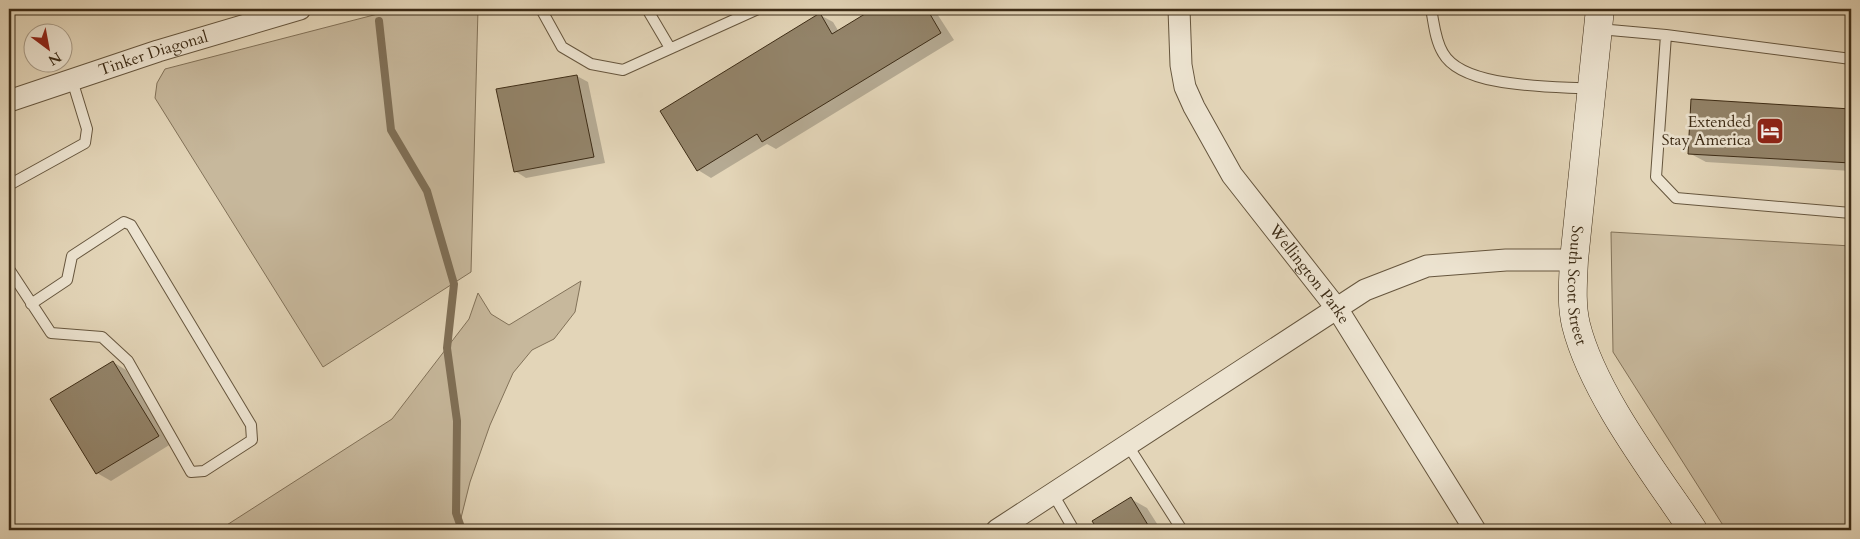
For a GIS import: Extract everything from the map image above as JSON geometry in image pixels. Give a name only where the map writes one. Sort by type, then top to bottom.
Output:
[{"type":"street","name":"Tinker Diagonal","points":[[9,101],[158,51],[300,9]]},
{"type":"street","name":"Wellington Parke","points":[[1179,9],[1181,65],[1185,87],[1194,108],[1232,175],[1338,310],[1474,530]]},
{"type":"street","name":"South Scott Street","points":[[1599,19],[1574,260],[1573,302],[1576,324],[1592,367],[1622,423],[1693,530]]},
{"type":"street","points":[[996,530],[1300,331],[1338,310],[1365,290],[1427,266],[1506,260],[1574,260]]},
{"type":"lane","points":[[542,9],[562,47],[591,64],[623,70],[757,9]]},
{"type":"lane","points":[[647,9],[670,48]]},
{"type":"lane","points":[[1431,9],[1436,35],[1443,54],[1453,66],[1468,74],[1490,80],[1592,89]]},
{"type":"lane","points":[[1599,19],[1666,35],[1851,59]]},
{"type":"lane","points":[[1666,35],[1656,177],[1676,198],[1851,213]]},
{"type":"lane","points":[[9,185],[85,143],[87,129],[72,80]]},
{"type":"lane","points":[[9,269],[31,304],[51,333],[102,337],[128,361],[191,472],[204,471],[252,440],[251,425],[131,225],[124,222],[72,256],[67,280],[31,304]]},
{"type":"lane","points":[[1127,444],[1182,530]]},
{"type":"lane","points":[[1053,494],[1074,530]]},
{"type":"shaded area","points":[[397,9],[478,9],[471,272],[323,367],[155,98],[157,83],[165,69]]},
{"type":"shaded area","points":[[1611,232],[1851,246],[1851,530],[1726,530],[1613,352]]},
{"type":"shaded area","points":[[581,281],[575,312],[554,339],[532,350],[513,373],[490,425],[470,482],[458,530],[219,530],[392,419],[469,319],[478,293],[491,314],[509,325]]},
{"type":"building","points":[[873,9],[927,9],[941,33],[762,142],[757,134],[697,171],[660,111],[820,13],[832,34]]},
{"type":"building","points":[[577,75],[594,157],[514,172],[496,89]]},
{"type":"building","name":"Extended Stay America","points":[[1691,99],[1851,109],[1851,163],[1688,154]]},
{"type":"building","points":[[113,361],[159,436],[96,474],[50,399]]},
{"type":"building","points":[[1131,497],[1151,530],[1098,530],[1092,521]]},
{"type":"waterway","points":[[379,21],[391,130],[427,191],[454,284],[447,348],[457,421],[456,513],[462,530]]},
{"type":"place","name":"Extended Stay America","points":[[1770,131]]}]
